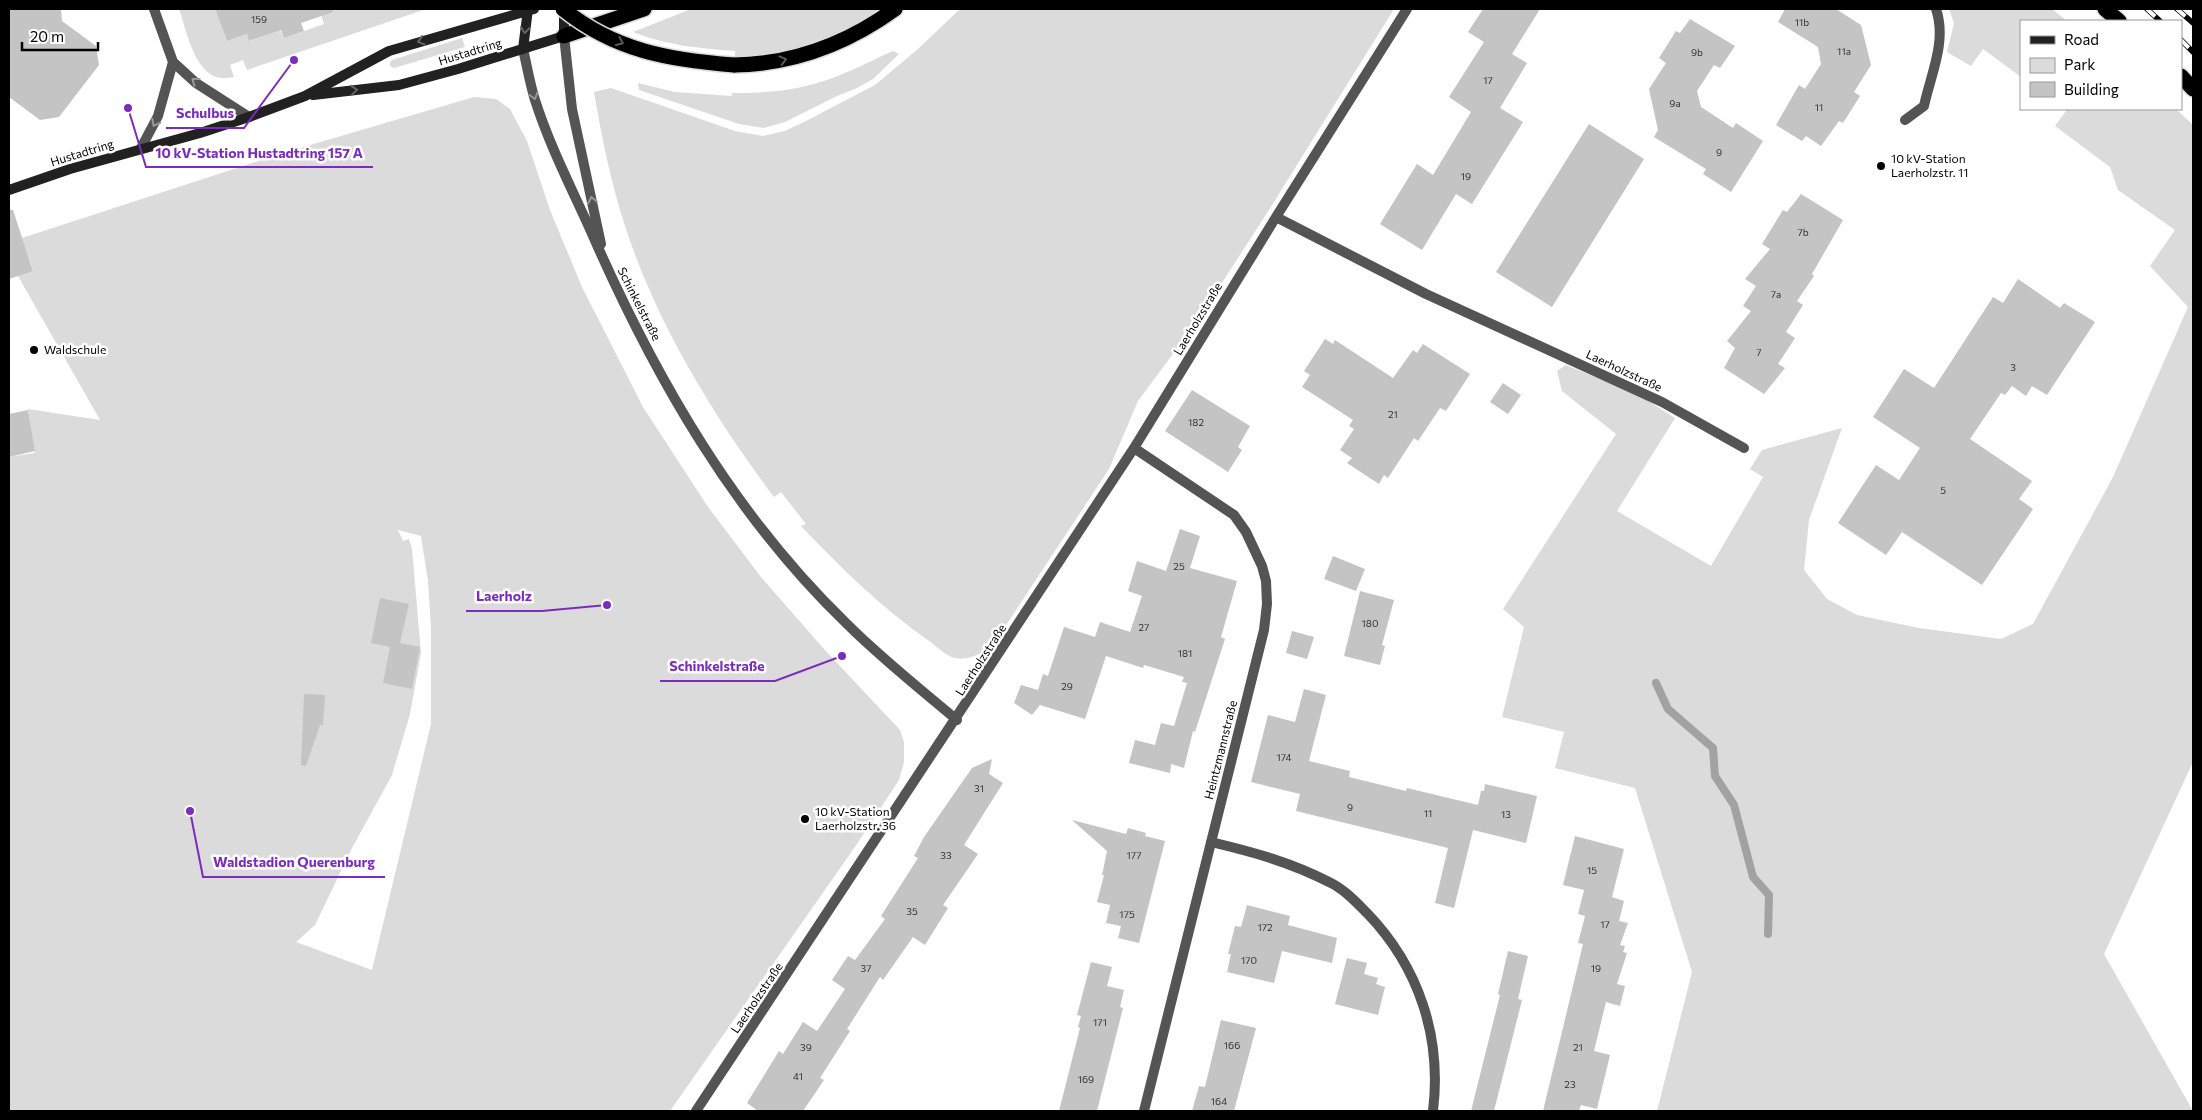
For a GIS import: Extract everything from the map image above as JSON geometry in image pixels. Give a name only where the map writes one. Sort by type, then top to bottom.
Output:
[{"type":"highway","points":[[564,9],[601,33],[654,55],[683,61],[734,65],[774,62],[808,53],[842,40],[878,21],[895,9]]},
{"type":"highway","points":[[564,36],[644,9]]},
{"type":"highway","points":[[2105,9],[2118,20]]},
{"type":"highway","points":[[2182,77],[2193,89]]},
{"type":"street","points":[[154,9],[173,62],[196,83],[249,117]]},
{"type":"street","name":"Hustadtring","points":[[9,190],[141,148],[200,133],[249,117],[305,96],[389,51],[530,9],[523,49]]},
{"type":"street","points":[[564,9],[564,36]]},
{"type":"street","name":"Laerholzstraße","points":[[696,1111],[957,720],[1134,448],[1407,9]]},
{"type":"street","points":[[1905,120],[1924,106],[1940,37],[1940,24],[1936,9]]},
{"type":"street","name":"Hustadtring","points":[[305,96],[399,85],[458,70],[564,36]]},
{"type":"street","name":"Schinkelstraße","points":[[564,36],[572,109],[606,265]]},
{"type":"street","name":"Schinkelstraße","points":[[523,49],[535,98],[547,134],[606,265],[665,383],[715,465],[780,552],[845,622],[873,650],[957,720]]},
{"type":"street","points":[[141,148],[158,116],[173,62]]},
{"type":"street","name":"Laerholzstraße","points":[[1276,217],[1426,294],[1655,398],[1744,448]]},
{"type":"street","name":"Heintzmannstraße","points":[[1134,448],[1234,515],[1256,550],[1266,581],[1267,604],[1264,630],[1144,1111]]},
{"type":"street","points":[[1211,842],[1278,859],[1331,883],[1354,900],[1386,933],[1405,962],[1428,1018],[1434,1068],[1433,1111]]},
{"type":"green space","points":[[179,9],[215,9],[227,41],[247,34],[250,41],[280,30],[284,38],[324,24],[319,9],[426,9],[247,70],[243,60],[230,65],[234,77],[222,78],[213,76],[198,61]]},
{"type":"green space","points":[[691,9],[882,9],[848,29],[812,44],[773,53],[735,58],[735,51],[683,46],[633,32]]},
{"type":"green space","points":[[960,9],[1394,9],[1198,320],[1138,401],[1109,469],[993,645],[975,656],[960,659],[945,653],[878,601],[801,526],[806,524],[781,492],[774,497],[709,402],[671,335],[639,265],[616,195],[594,92],[611,88],[735,131],[763,136],[785,131],[875,85],[918,49]]},
{"type":"green space","points":[[1949,9],[2052,9],[2066,20],[2020,20],[2020,76],[1983,49],[1971,66],[1947,52],[1954,23]]},
{"type":"green space","points":[[462,38],[465,47],[394,68],[390,66],[392,60]]},
{"type":"green space","points":[[893,51],[899,54],[873,79],[785,122],[764,128],[739,124],[639,90],[638,83],[675,92],[732,96],[732,93],[781,91],[821,82]]},
{"type":"green space","points":[[474,97],[496,99],[510,109],[527,141],[550,210],[582,287],[643,407],[708,507],[761,577],[823,648],[900,730],[904,742],[904,762],[899,780],[857,844],[670,1111],[9,1111],[9,457],[35,453],[28,409],[100,420],[18,276],[33,270],[22,238],[283,153]],"holes":[[[398,530],[421,536],[428,581],[431,629],[431,724],[372,970],[296,942],[315,925],[352,848],[392,775],[410,714],[421,653],[412,549],[409,539],[403,541]]]},
{"type":"green space","points":[[2064,110],[2177,110],[2193,125],[2193,762],[2104,954],[2193,1111],[1657,1111],[1692,972],[1635,788],[1555,768],[1564,732],[1502,717],[1524,627],[1503,609],[1616,434],[1562,391],[1557,371],[1566,365],[1639,395],[1675,418],[1617,511],[1711,566],[1763,477],[1750,469],[1762,450],[1842,428],[1809,520],[1804,570],[1827,599],[1857,615],[1919,628],[2001,639],[2033,624],[2113,477],[2188,307],[2150,266],[2175,230],[2118,190],[2110,167],[2055,126],[2066,111]]},
{"type":"building","points":[[9,9],[61,9],[62,21],[96,46],[99,65],[59,117],[40,120],[9,97]]},
{"type":"building","points":[[215,9],[333,9],[333,12],[301,23],[304,31],[284,38],[281,30],[249,41],[247,34],[227,41]]},
{"type":"building","points":[[1483,9],[1540,9],[1512,54],[1527,63],[1500,108],[1523,122],[1472,204],[1456,194],[1422,250],[1380,224],[1417,164],[1433,175],[1471,112],[1449,97],[1484,42],[1468,32]]},
{"type":"building","points":[[1785,9],[1836,9],[1861,25],[1871,65],[1854,92],[1860,96],[1843,123],[1839,121],[1821,146],[1806,136],[1802,141],[1776,125],[1799,85],[1805,89],[1821,64],[1818,47],[1778,22]]},
{"type":"building","points":[[1690,19],[1735,46],[1720,68],[1714,65],[1697,91],[1701,107],[1733,128],[1736,123],[1763,141],[1731,192],[1703,174],[1706,169],[1654,137],[1658,130],[1649,89],[1666,63],[1659,58],[1676,31],[1680,33]]},
{"type":"building","points":[[1589,124],[1644,159],[1552,307],[1496,272]]},
{"type":"building","points":[[1801,194],[1843,220],[1812,274],[1814,276],[1797,301],[1803,305],[1786,332],[1795,338],[1778,364],[1785,368],[1764,394],[1724,368],[1735,348],[1727,341],[1751,311],[1743,306],[1756,286],[1745,279],[1770,249],[1762,244],[1783,210],[1787,212]]},
{"type":"building","points":[[9,210],[13,210],[33,271],[9,279]]},
{"type":"building","points":[[2018,279],[2060,308],[2064,303],[2095,322],[2047,395],[2032,386],[2026,396],[2012,386],[2005,395],[2001,393],[1970,439],[2032,481],[2019,499],[2033,509],[1982,585],[1902,532],[1886,555],[1838,523],[1876,465],[1899,480],[1920,448],[1873,417],[1904,369],[1934,388],[1993,297],[2003,303]]},
{"type":"building","points":[[1325,339],[1333,344],[1335,340],[1393,378],[1413,350],[1417,353],[1423,344],[1470,374],[1446,411],[1440,408],[1418,441],[1414,438],[1388,478],[1384,475],[1379,484],[1347,463],[1352,458],[1340,450],[1354,429],[1349,426],[1353,420],[1302,387],[1310,375],[1304,371]]},
{"type":"building","points":[[1503,383],[1521,395],[1508,414],[1490,402]]},
{"type":"building","points":[[1192,390],[1250,426],[1238,447],[1242,450],[1228,472],[1165,431]]},
{"type":"building","points":[[28,410],[35,451],[9,457],[9,414]]},
{"type":"building","points":[[1180,529],[1200,536],[1190,568],[1237,581],[1221,637],[1225,639],[1195,732],[1193,731],[1184,768],[1171,764],[1170,773],[1129,763],[1135,740],[1155,745],[1161,723],[1174,726],[1187,683],[1182,682],[1184,677],[1144,665],[1143,668],[1106,656],[1085,719],[1040,705],[1032,715],[1014,703],[1021,685],[1038,690],[1043,674],[1048,676],[1064,627],[1095,637],[1100,622],[1130,632],[1142,596],[1128,591],[1137,561],[1166,571]]},
{"type":"building","points":[[1333,556],[1365,569],[1356,591],[1324,579]]},
{"type":"building","points":[[1360,591],[1394,600],[1382,645],[1385,646],[1380,665],[1344,656]]},
{"type":"building","points":[[380,598],[409,604],[400,643],[420,647],[412,689],[383,683],[390,647],[371,643]]},
{"type":"building","points":[[1292,631],[1314,637],[1307,659],[1286,653]]},
{"type":"building","points":[[1304,689],[1326,695],[1309,761],[1350,771],[1349,777],[1406,791],[1407,788],[1478,805],[1481,791],[1484,791],[1485,784],[1537,796],[1526,843],[1473,830],[1454,908],[1435,903],[1448,848],[1296,811],[1300,794],[1251,782],[1268,715],[1295,722]]},
{"type":"building","points":[[304,694],[325,695],[323,725],[320,725],[306,766],[301,765]]},
{"type":"building","points":[[992,759],[989,774],[1003,783],[964,845],[978,854],[943,905],[948,908],[925,945],[913,937],[883,980],[880,977],[847,1029],[850,1031],[820,1078],[824,1080],[803,1111],[758,1111],[747,1103],[779,1051],[783,1054],[803,1022],[817,1031],[845,989],[832,980],[848,956],[855,960],[885,919],[881,916],[918,858],[914,856],[924,837],[972,768]]},
{"type":"building","points":[[1072,820],[1126,834],[1128,828],[1146,833],[1145,836],[1165,841],[1139,943],[1118,938],[1121,926],[1106,923],[1110,905],[1097,902],[1104,875],[1102,875],[1107,851]]},
{"type":"building","points":[[1575,836],[1624,849],[1612,897],[1624,901],[1619,921],[1628,923],[1620,945],[1625,946],[1623,952],[1627,953],[1617,984],[1625,986],[1620,1006],[1606,1002],[1594,1051],[1610,1055],[1597,1109],[1581,1105],[1579,1111],[1543,1111],[1583,944],[1578,943],[1585,916],[1578,914],[1584,890],[1563,885]]},
{"type":"building","points":[[1247,905],[1290,916],[1288,925],[1337,938],[1332,963],[1282,951],[1274,983],[1227,972],[1231,954],[1228,954],[1235,926],[1241,927]]},
{"type":"building","points":[[1508,951],[1528,956],[1518,999],[1522,1000],[1494,1111],[1471,1111],[1500,995],[1498,994]]},
{"type":"building","points":[[1347,958],[1367,963],[1364,974],[1378,978],[1376,984],[1385,987],[1378,1015],[1335,1004]]},
{"type":"building","points":[[1091,962],[1112,967],[1107,986],[1124,990],[1120,1007],[1123,1008],[1097,1111],[1059,1111],[1080,1028],[1078,1027],[1081,1016],[1077,1015]]},
{"type":"building","points":[[1221,1020],[1256,1028],[1234,1111],[1192,1111],[1199,1086],[1205,1087]]},
{"type":"waterway","points":[[1656,683],[1668,709],[1713,748],[1715,776],[1734,805],[1753,877],[1769,895],[1768,934]]},
{"type":"railway","points":[[2147,9],[2159,20]]},
{"type":"railway","points":[[2177,9],[2193,23]]},
{"type":"railway","points":[[2182,41],[2193,52]]},
{"type":"place","name":"Schulbus","points":[[294,60]]},
{"type":"place","name":"10 kV-Station Hustadtring 157 A","points":[[128,108]]},
{"type":"place","name":"10 kV-Station Laerholzstr. 11","points":[[1881,166]]},
{"type":"place","name":"Waldschule","points":[[34,350]]},
{"type":"place","name":"Laerholz","points":[[607,605]]},
{"type":"place","name":"Schinkelstraße","points":[[842,656]]},
{"type":"place","name":"Waldstadion Querenburg","points":[[190,811]]},
{"type":"place","name":"10 kV-Station Laerholzstr. 36","points":[[805,819]]}]
